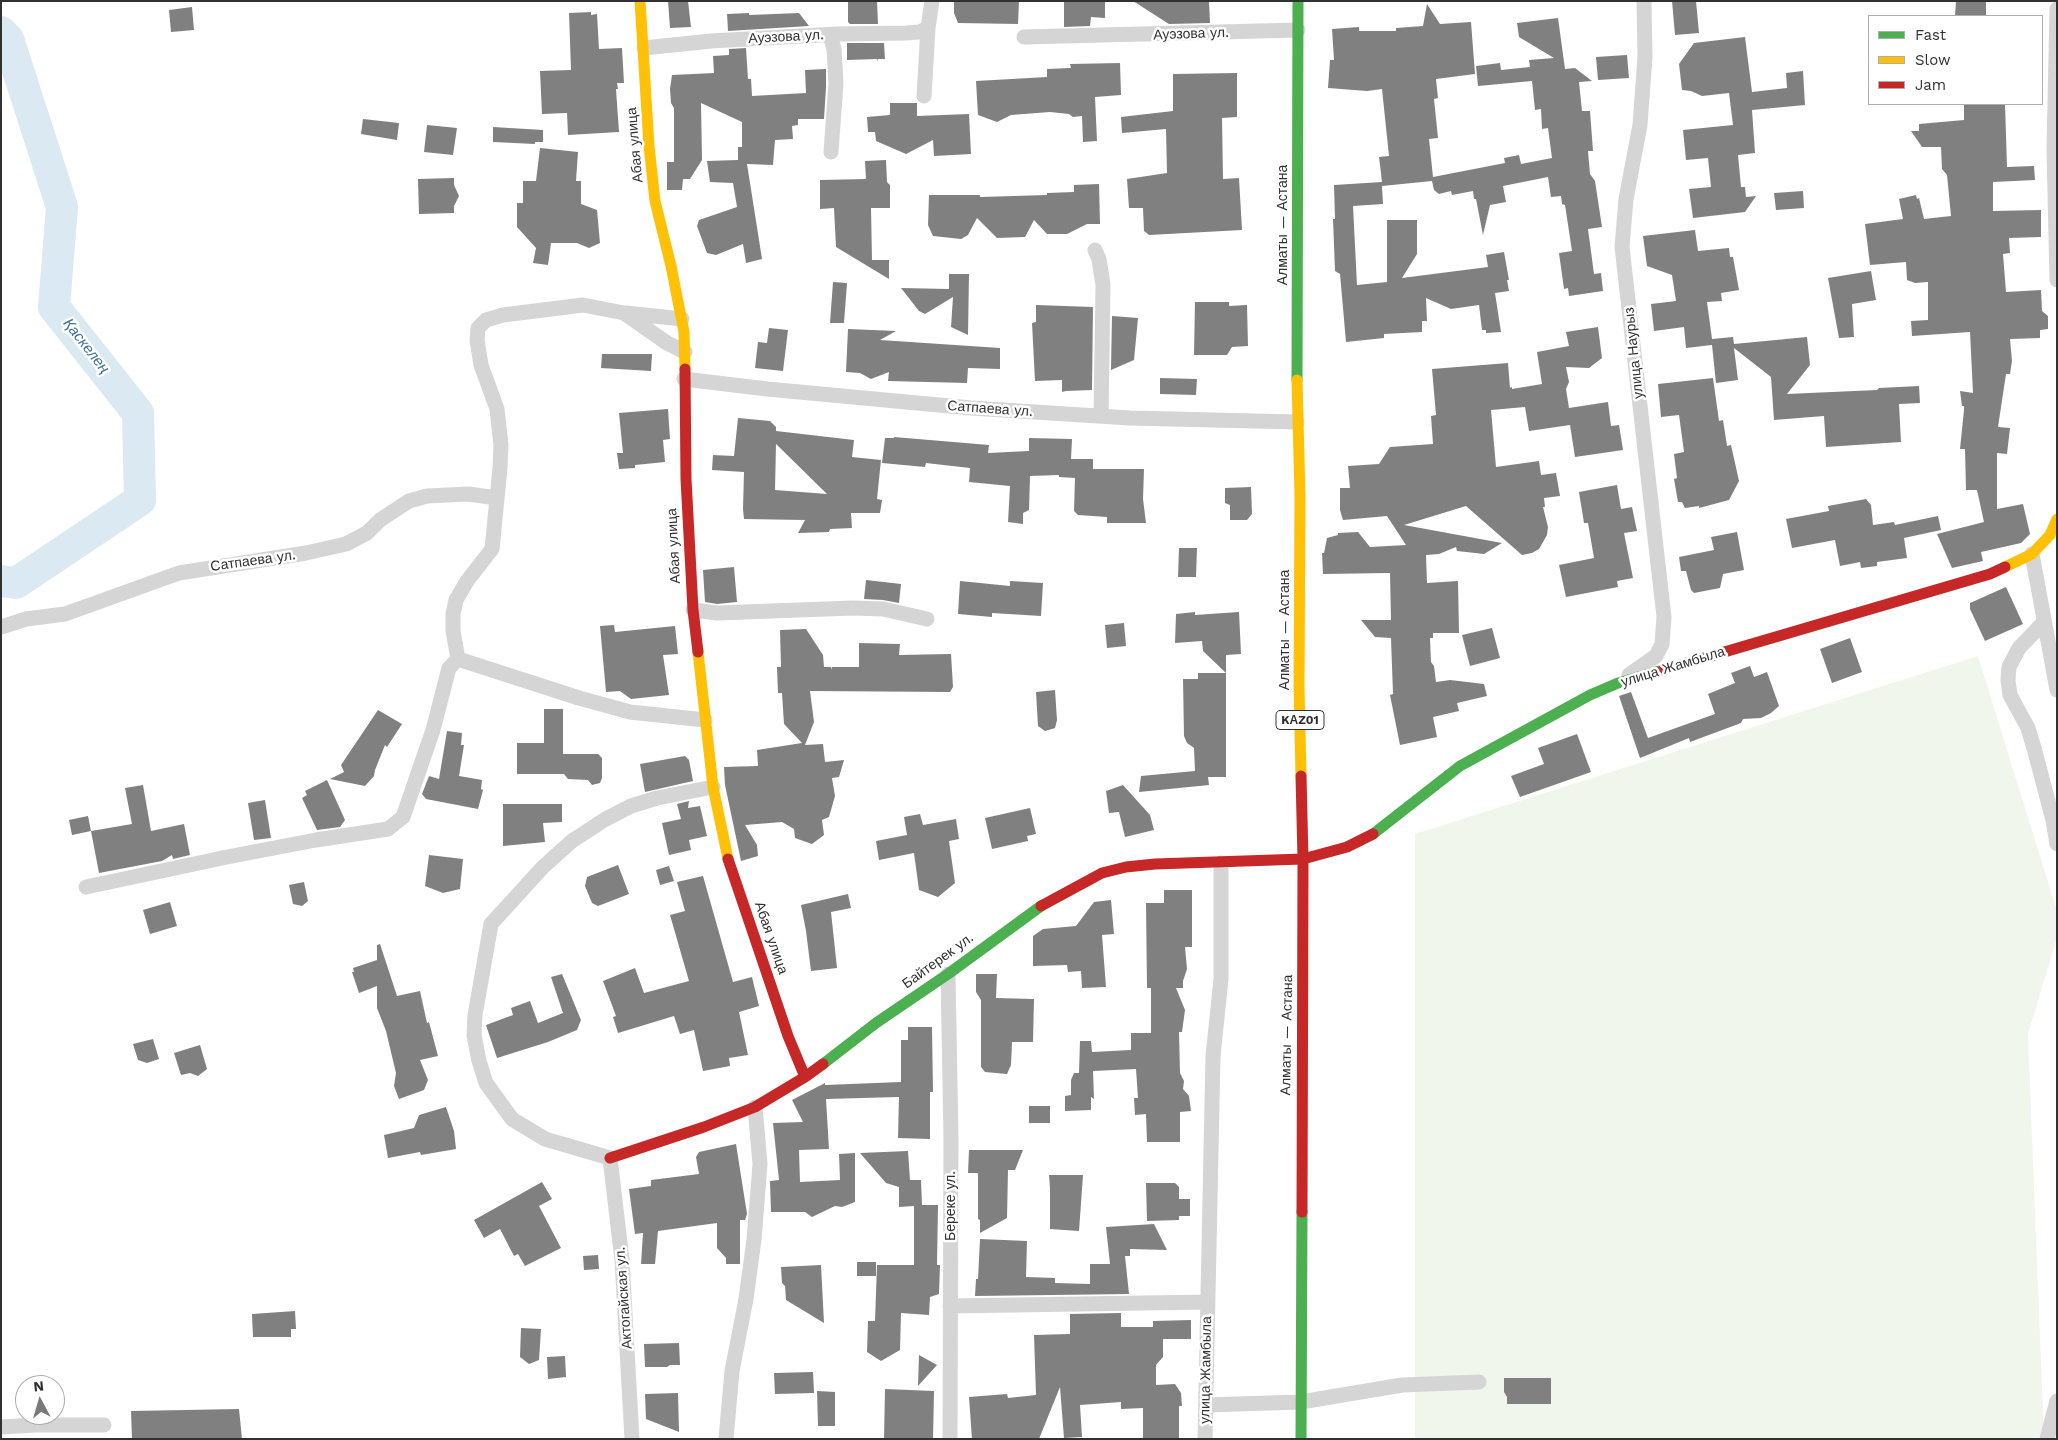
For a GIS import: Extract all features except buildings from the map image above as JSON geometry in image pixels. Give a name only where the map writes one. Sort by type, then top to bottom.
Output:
[{"type":"main road","name":"Абая улица","points":[[640,1],[649,146],[655,201],[682,319],[685,352],[686,479],[693,610],[713,787],[728,861],[788,1036],[805,1077]]},
{"type":"main road","name":"Алматы — Астана","points":[[1298,1],[1299,686],[1304,859],[1301,1439]]},
{"type":"main road","name":"улица Жамбыла","points":[[1304,859],[1347,847],[1376,832],[1460,766],[1590,695],[1618,683],[1990,574],[2032,554],[2050,536],[2057,519]]},
{"type":"main road","name":"Байтерек ул.","points":[[610,1158],[704,1128],[755,1107],[805,1077],[876,1023],[948,974],[1045,903],[1102,873],[1126,867],[1155,864],[1304,859]]},
{"type":"street","points":[[924,96],[928,28],[932,1]]},
{"type":"street","name":"улица Наурыз","points":[[1618,683],[1656,656],[1662,644],[1664,617],[1622,247],[1626,199],[1640,125],[1645,56],[1644,1]]},
{"type":"street","points":[[2057,8],[2054,148],[2057,280]]},
{"type":"street","name":"Ауэзова ул.","points":[[644,48],[711,41],[906,33],[918,32],[928,28]]},
{"type":"street","name":"Ауэзова ул.","points":[[1024,37],[1143,36],[1298,30]]},
{"type":"street","points":[[830,35],[834,49],[836,83],[831,152]]},
{"type":"street","points":[[1095,250],[1099,259],[1103,284],[1101,416]]},
{"type":"street","points":[[458,659],[453,631],[453,614],[456,600],[467,581],[492,549],[501,446],[497,409],[480,365],[477,340],[478,328],[486,320],[503,315],[583,305],[624,313],[682,319]]},
{"type":"street","points":[[624,313],[668,343],[685,352]]},
{"type":"street","name":"Сатпаева ул.","points":[[684,379],[767,389],[971,408],[1101,416],[1298,422]]},
{"type":"street","name":"Сатпаева ул.","points":[[1,628],[26,619],[65,614],[178,573],[306,554],[346,544],[367,533],[380,520],[409,501],[426,496],[468,494],[497,498]]},
{"type":"street","points":[[2032,554],[2057,690]]},
{"type":"street","points":[[693,610],[717,613],[853,608],[883,610],[927,619]]},
{"type":"street","points":[[2044,622],[2019,648],[2009,667],[2008,680],[2010,695],[2028,728],[2034,748],[2053,820],[2057,844]]},
{"type":"street","points":[[458,659],[579,698],[630,712],[705,720]]},
{"type":"street","points":[[86,887],[316,840],[388,830],[403,817],[433,730],[449,668],[458,659]]},
{"type":"street","points":[[610,1158],[545,1139],[512,1118],[486,1083],[474,1035],[475,1015],[491,924],[543,867],[572,841],[604,820],[631,806],[657,798],[713,787]]},
{"type":"street","name":"улица Жамбыла","points":[[1205,1439],[1213,1056],[1221,980],[1221,863]]},
{"type":"street","name":"Береке ул.","points":[[948,974],[951,1139],[950,1439]]},
{"type":"street","points":[[726,1439],[732,1371],[746,1299],[754,1240],[760,1164],[755,1107]]},
{"type":"street","name":"Актогайская ул.","points":[[610,1158],[622,1260],[632,1439]]},
{"type":"street","points":[[950,1306],[1208,1302]]},
{"type":"street","points":[[1206,1405],[1301,1402],[1402,1385],[1479,1382]]},
{"type":"street","points":[[2047,1439],[2057,1401]]},
{"type":"street","points":[[1,1427],[104,1425]]},
{"type":"shaded area","points":[[1978,656],[2057,911],[2057,938],[2028,1034],[2044,1439],[1415,1439],[1415,834]]},
{"type":"waterway","name":"Қаскелең","points":[[1,32],[8,39],[62,207],[54,307],[138,413],[140,500],[16,583],[1,581]]},
{"type":"traffic: fast","points":[[1297,380],[1298,1]]},
{"type":"traffic: fast","points":[[1373,834],[1460,766],[1590,695],[1618,683],[1663,670]]},
{"type":"traffic: fast","points":[[823,1064],[876,1023],[948,974],[1041,906]]},
{"type":"traffic: fast","points":[[1301,1439],[1302,1212]]},
{"type":"traffic: slow","points":[[640,1],[649,146],[655,201],[671,266],[684,332],[685,369]]},
{"type":"traffic: slow","points":[[1297,380],[1300,496],[1299,686],[1301,776]]},
{"type":"traffic: slow","points":[[2005,567],[2032,554],[2050,535],[2057,519]]},
{"type":"traffic: slow","points":[[698,652],[713,787],[728,859]]},
{"type":"traffic: jam","points":[[685,369],[686,479],[693,610],[698,652]]},
{"type":"traffic: jam","points":[[1663,670],[1990,574],[2005,567]]},
{"type":"traffic: jam","points":[[1301,776],[1303,859],[1302,1212]]},
{"type":"traffic: jam","points":[[1041,906],[1102,873],[1126,867],[1155,864],[1303,859],[1347,847],[1373,834]]},
{"type":"traffic: jam","points":[[728,859],[788,1036],[805,1077]]},
{"type":"traffic: jam","points":[[610,1158],[704,1127],[755,1107],[823,1064]]}]
